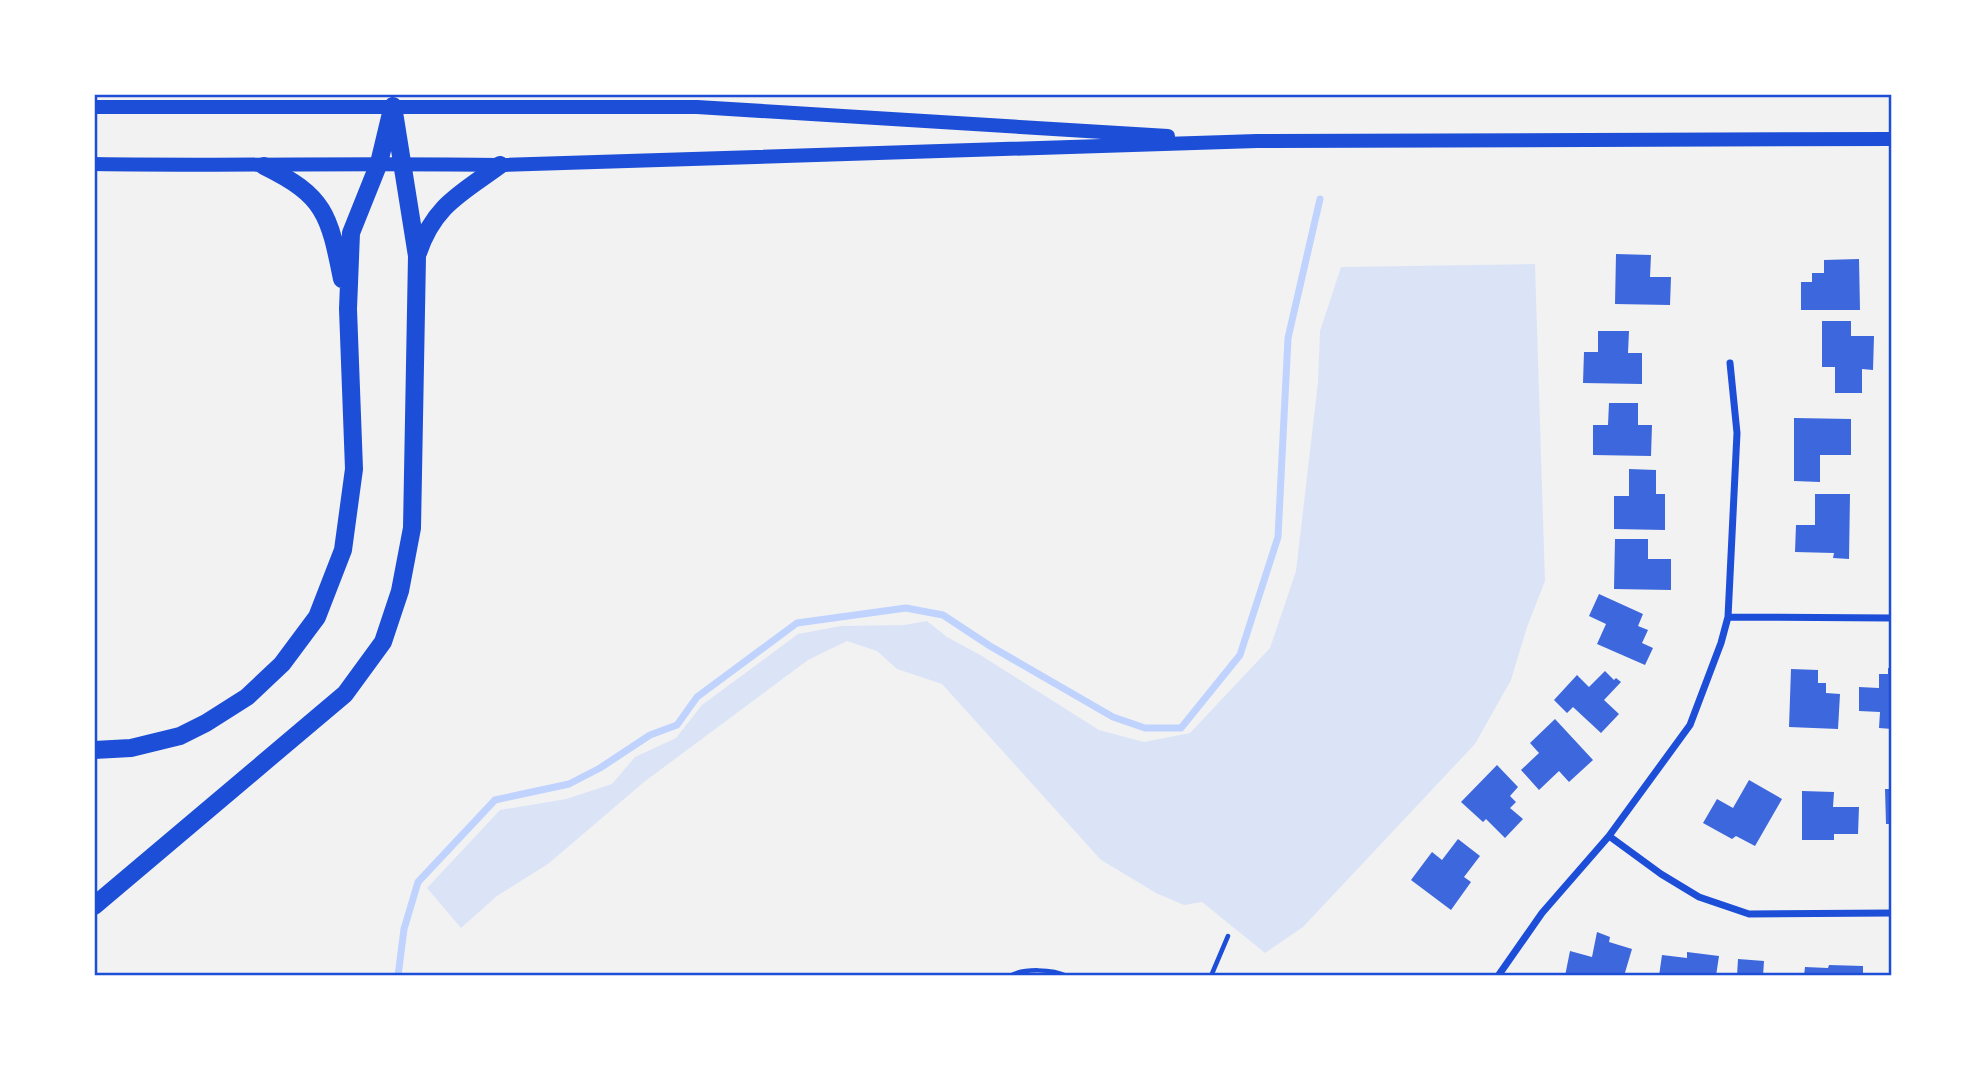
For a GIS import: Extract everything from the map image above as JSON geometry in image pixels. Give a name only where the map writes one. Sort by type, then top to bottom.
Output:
[{"type":"main road","points":[[94,750],[131,748],[180,736],[206,723],[247,697],[282,664],[317,617],[343,550],[354,469],[348,309],[351,233],[379,163],[393,106]]},
{"type":"main road","points":[[94,906],[345,694],[383,642],[400,591],[412,528],[417,256],[393,106]]},
{"type":"main road","points":[[94,107],[697,107],[1257,141]]},
{"type":"main road","points":[[94,164],[500,165],[1257,141],[1892,139]]},
{"type":"main road","points":[[417,256],[426,230],[437,214],[500,165]]},
{"type":"main road","points":[[264,166],[291,179],[315,198],[330,224],[348,309]]},
{"type":"street","points":[[1498,975],[1542,913],[1609,836],[1690,725],[1728,617],[1737,433],[1730,363]]},
{"type":"street","points":[[1728,617],[1892,618]]},
{"type":"street","points":[[1609,836],[1699,898],[1749,914],[1892,913]]},
{"type":"path","points":[[1211,975],[1228,936]]},
{"type":"path","points":[[1010,975],[1017,972],[1059,972],[1067,975]]},
{"type":"shaded area","points":[[1535,264],[1545,581],[1511,680],[1475,744],[1303,927],[1265,953],[1202,902],[1184,905],[1156,893],[1101,860],[942,684],[897,669],[877,651],[847,641],[808,660],[644,782],[548,864],[497,896],[461,928],[427,888],[500,810],[566,799],[612,784],[635,757],[676,738],[702,705],[798,634],[841,626],[904,625],[927,621],[947,637],[1099,730],[1144,742],[1190,733],[1270,648],[1296,571],[1318,382],[1320,331],[1341,267]]},
{"type":"building","points":[[1616,254],[1651,255],[1650,277],[1671,277],[1670,305],[1615,304]]},
{"type":"building","points":[[1859,259],[1860,310],[1801,310],[1801,282],[1812,282],[1812,273],[1824,273],[1824,260]]},
{"type":"building","points":[[1822,321],[1851,321],[1851,336],[1874,336],[1873,370],[1862,369],[1862,393],[1835,393],[1835,367],[1822,367]]},
{"type":"building","points":[[1598,331],[1629,331],[1628,353],[1642,353],[1642,384],[1583,383],[1584,352],[1598,352]]},
{"type":"building","points":[[1609,403],[1638,403],[1638,425],[1652,425],[1651,456],[1593,455],[1593,425],[1608,425]]},
{"type":"building","points":[[1794,418],[1851,419],[1851,455],[1820,455],[1820,482],[1794,481]]},
{"type":"building","points":[[1629,469],[1656,470],[1656,494],[1665,494],[1665,530],[1614,529],[1614,496],[1629,496]]},
{"type":"building","points":[[1815,494],[1850,494],[1849,559],[1833,558],[1834,553],[1795,552],[1796,525],[1815,525]]},
{"type":"building","points":[[1615,539],[1648,539],[1648,559],[1671,559],[1671,590],[1614,589]]},
{"type":"building","points":[[1599,594],[1643,614],[1638,626],[1648,630],[1642,643],[1653,648],[1645,665],[1597,644],[1606,624],[1589,616]]},
{"type":"building","points":[[1888,668],[1892,668],[1892,729],[1879,728],[1880,712],[1859,711],[1859,687],[1879,688],[1879,674],[1888,674]]},
{"type":"building","points":[[1791,669],[1818,670],[1818,683],[1826,683],[1826,693],[1840,694],[1838,729],[1789,727]]},
{"type":"building","points":[[1605,671],[1614,680],[1616,678],[1621,682],[1604,700],[1619,714],[1601,733],[1573,707],[1567,713],[1554,700],[1577,675],[1589,687]]},
{"type":"building","points":[[1555,719],[1593,760],[1569,782],[1559,771],[1539,790],[1521,770],[1539,753],[1530,743]]},
{"type":"building","points":[[1497,765],[1518,787],[1510,796],[1516,802],[1510,808],[1523,819],[1505,838],[1486,819],[1483,822],[1461,802]]},
{"type":"building","points":[[1749,780],[1782,799],[1755,846],[1736,836],[1732,839],[1703,823],[1717,799],[1733,808]]},
{"type":"building","points":[[1885,789],[1892,789],[1892,824],[1886,824]]},
{"type":"building","points":[[1802,791],[1834,792],[1833,807],[1859,807],[1858,834],[1834,834],[1834,840],[1802,840]]},
{"type":"building","points":[[1458,839],[1480,856],[1464,877],[1471,882],[1451,910],[1411,880],[1432,852],[1442,860]]},
{"type":"building","points":[[1597,932],[1610,937],[1609,942],[1632,949],[1624,976],[1565,976],[1570,951],[1592,957]]},
{"type":"building","points":[[1687,952],[1719,956],[1716,976],[1659,976],[1662,955],[1687,958]]},
{"type":"building","points":[[1738,959],[1764,961],[1763,976],[1737,976]]},
{"type":"building","points":[[1829,965],[1863,966],[1863,976],[1804,976],[1805,967],[1828,968]]},
{"type":"waterway","points":[[398,976],[404,929],[418,882],[495,800],[569,784],[600,768],[650,735],[677,725],[697,697],[797,623],[906,608],[943,615],[990,646],[1113,717],[1145,728],[1181,728],[1240,655],[1278,537],[1288,338],[1320,199]]}]
